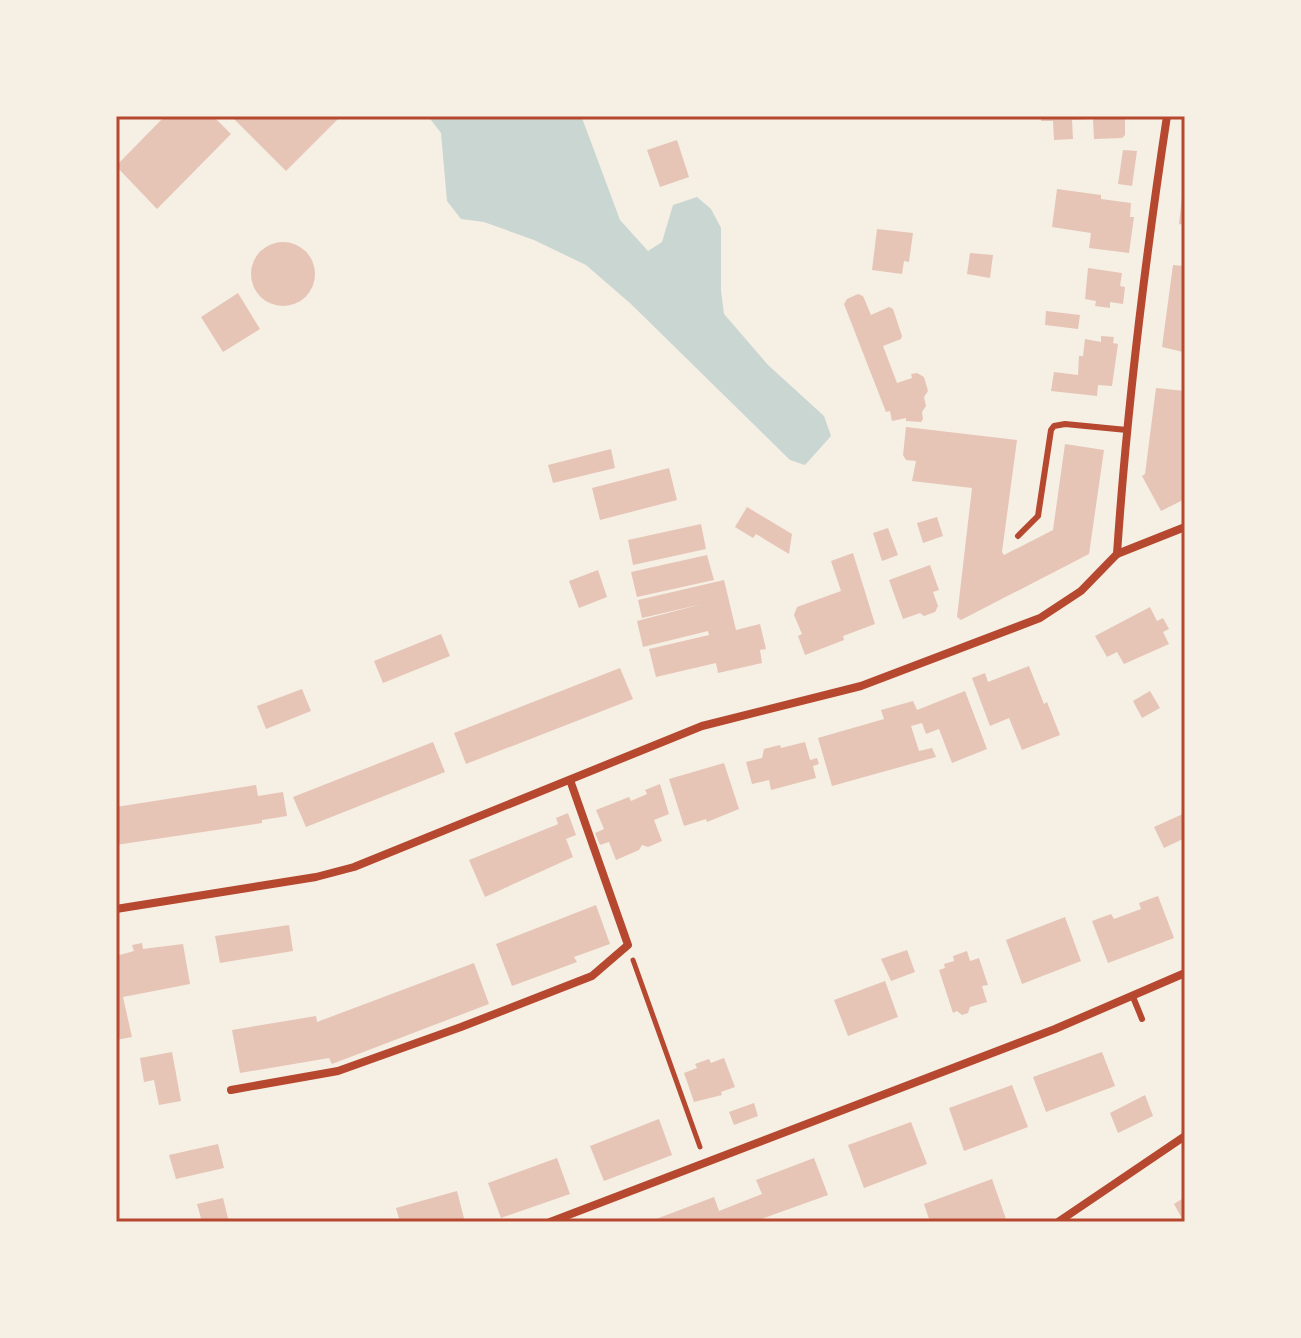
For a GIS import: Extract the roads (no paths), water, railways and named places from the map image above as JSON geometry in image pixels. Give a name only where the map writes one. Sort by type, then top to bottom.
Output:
[{"type":"street","points":[[1117,554],[1127,430],[1149,235],[1167,116]]},
{"type":"street","points":[[116,909],[316,877],[354,867],[702,726],[861,686],[1040,618],[1081,591],[1117,554],[1185,527]]},
{"type":"street","points":[[231,1090],[338,1071],[461,1027],[592,976],[628,945],[570,780]]},
{"type":"street","points":[[550,1222],[1133,997],[1185,973]]},
{"type":"street","points":[[1058,1222],[1185,1136]]},
{"type":"lane","points":[[1018,536],[1038,516],[1054,426],[1065,424],[1127,430]]},
{"type":"lane","points":[[1133,997],[1142,1019]]}]
